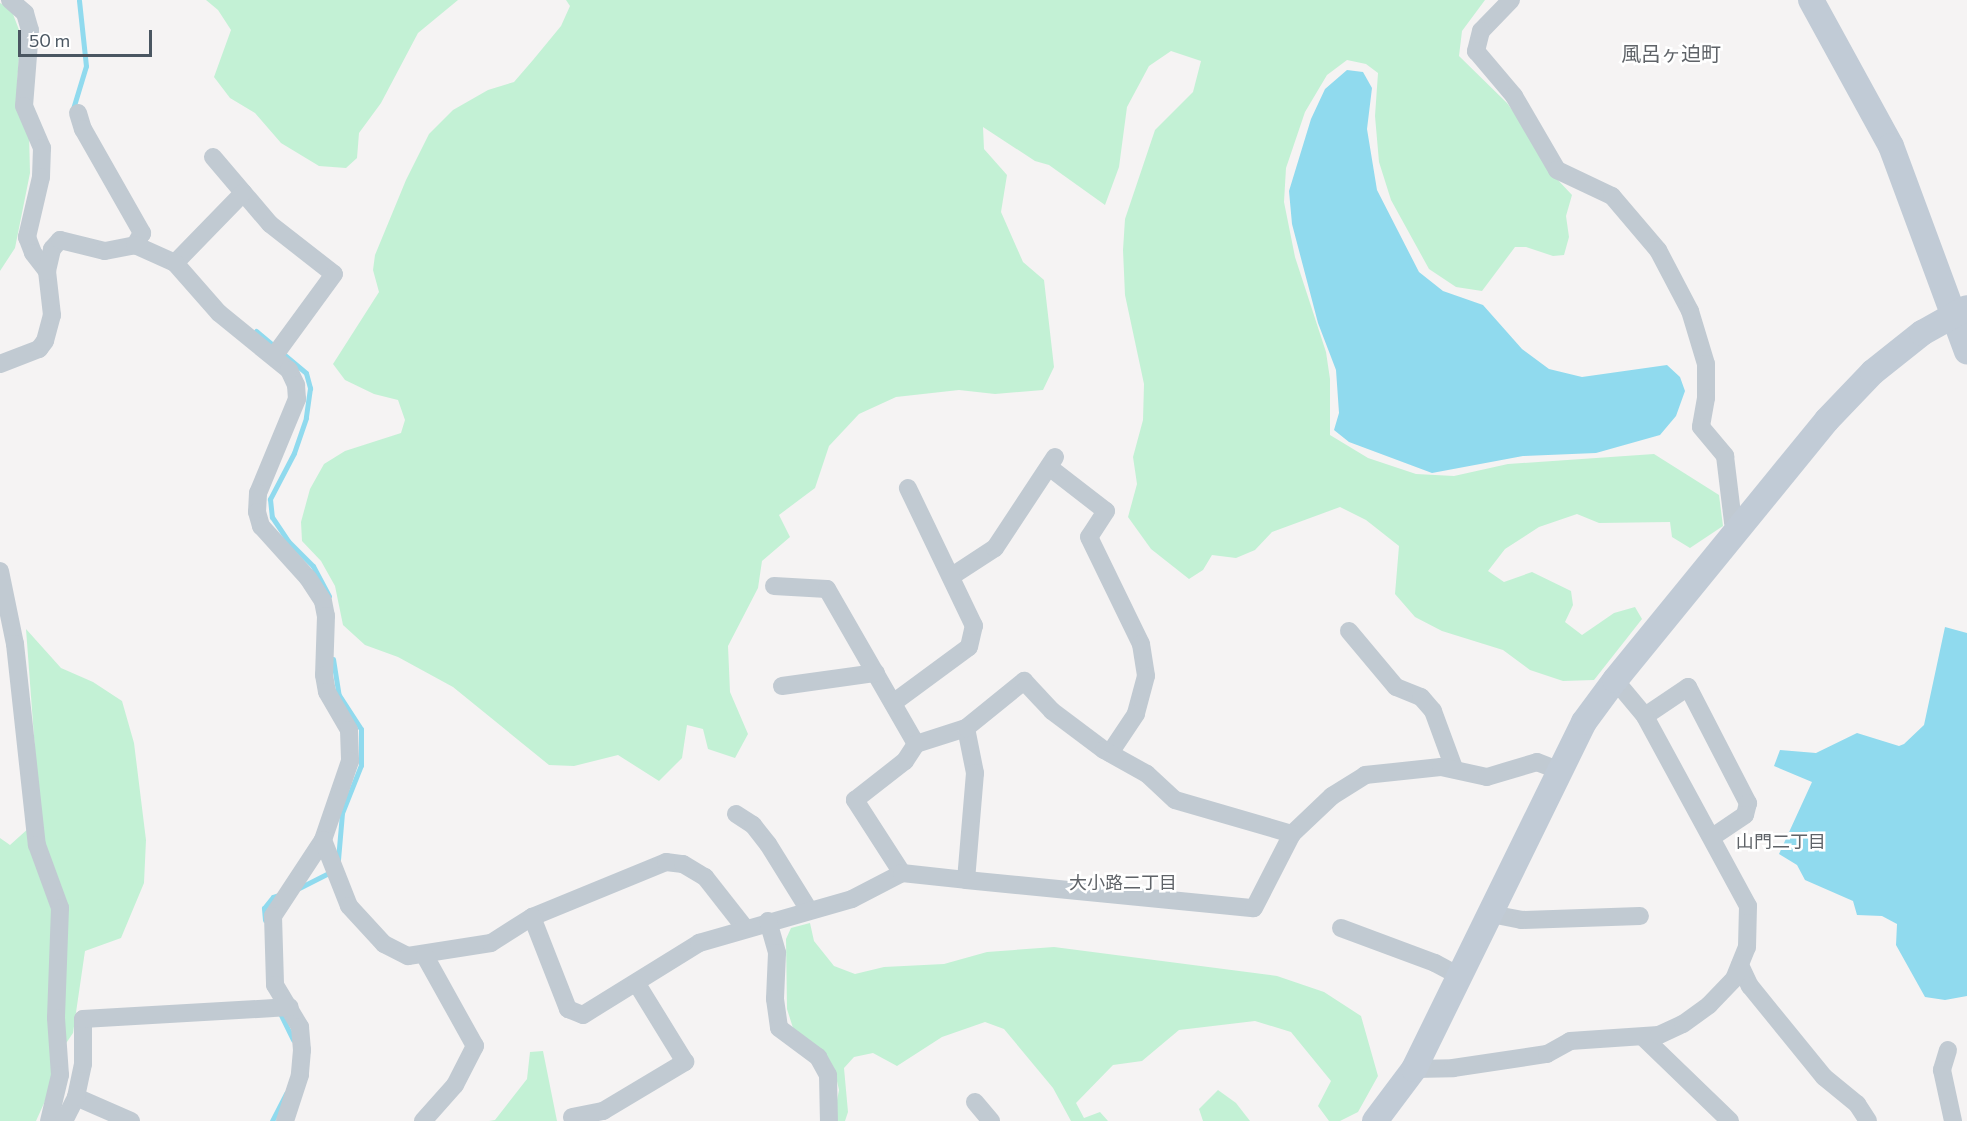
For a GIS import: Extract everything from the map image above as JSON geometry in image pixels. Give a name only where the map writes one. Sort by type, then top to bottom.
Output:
[{"type":"street","points":[[10,0],[25,13],[30,30],[24,106],[42,148],[41,177],[27,237],[33,253],[47,271]]},
{"type":"street","points":[[1511,0],[1481,31],[1476,51],[1515,96],[1557,170],[1612,196],[1658,250],[1690,311],[1706,364],[1706,398],[1701,427],[1725,456],[1733,522],[1738,529]]},
{"type":"street","points":[[1811,0],[1891,146],[1960,313],[1967,351]]},
{"type":"street","points":[[78,112],[83,129],[142,233],[135,245]]},
{"type":"street","points":[[213,157],[270,224],[334,274],[274,356]]},
{"type":"street","points":[[175,263],[243,193]]},
{"type":"street","points":[[0,364],[39,348],[45,341],[52,315],[47,271],[52,249],[60,240],[105,251],[135,245],[175,263],[219,313],[289,370],[297,399],[258,493],[257,512],[261,526],[308,578],[323,601],[326,616],[324,675],[327,692],[349,730],[350,761],[323,840],[273,916],[275,985],[300,1027],[302,1050],[300,1075],[285,1121]]},
{"type":"street","points":[[1376,1121],[1414,1069],[1584,722],[1615,680],[1827,420],[1873,372],[1922,333],[1960,313]]},
{"type":"street","points":[[952,576],[995,548],[1052,462],[1106,511],[1089,537],[1141,644],[1146,676],[1136,714],[1110,753]]},
{"type":"street","points":[[893,703],[969,647],[974,626],[908,488]]},
{"type":"street","points":[[0,571],[15,644],[37,845],[60,908],[56,1018],[60,1075],[49,1121]]},
{"type":"street","points":[[774,586],[827,589],[916,744]]},
{"type":"street","points":[[1349,631],[1396,687],[1421,697],[1433,711],[1454,768]]},
{"type":"street","points":[[782,686],[876,673]]},
{"type":"street","points":[[1414,1069],[1453,1068],[1547,1054],[1570,1041],[1659,1035],[1683,1024],[1709,1005],[1734,979],[1747,947],[1748,906],[1645,716],[1615,680]]},
{"type":"street","points":[[902,873],[855,800],[905,761],[916,744],[966,728],[1024,681],[1052,711],[1110,753],[1147,774],[1175,800],[1292,834]]},
{"type":"street","points":[[1645,716],[1688,687],[1749,803],[1745,815],[1712,837]]},
{"type":"street","points":[[966,728],[975,773],[966,880]]},
{"type":"street","points":[[532,917],[568,1009],[583,1015],[638,984],[679,953],[744,928],[852,899],[902,873],[1254,908],[1292,834],[1332,796],[1365,775],[1454,768],[1487,777],[1537,762],[1561,771]]},
{"type":"street","points":[[736,814],[753,825],[768,844],[809,910]]},
{"type":"street","points":[[323,840],[349,906],[384,944],[408,956],[425,956],[491,943],[532,917],[666,862],[683,864],[705,877],[744,928]]},
{"type":"street","points":[[1491,914],[1521,920],[1640,916]]},
{"type":"street","points":[[768,921],[777,953],[775,999],[779,1028],[818,1057],[828,1075],[829,1121]]},
{"type":"street","points":[[1341,928],[1435,963],[1461,977]]},
{"type":"street","points":[[423,1121],[455,1085],[475,1046],[425,956]]},
{"type":"street","points":[[1740,965],[1750,986],[1824,1077],[1857,1104],[1869,1121]]},
{"type":"street","points":[[572,1117],[603,1111],[686,1062],[638,984]]},
{"type":"street","points":[[64,1121],[76,1097],[83,1064],[83,1019],[290,1007]]},
{"type":"street","points":[[1643,1037],[1730,1121]]},
{"type":"street","points":[[1948,1050],[1942,1070],[1953,1121]]},
{"type":"street","points":[[76,1097],[131,1121]]},
{"type":"street","points":[[975,1102],[991,1121]]},
{"type":"green space","points":[[206,0],[458,0],[418,33],[381,103],[359,133],[357,158],[346,168],[319,166],[281,143],[255,113],[230,98],[214,77],[231,30],[218,10]]},
{"type":"green space","points":[[566,0],[1485,0],[1462,31],[1459,56],[1507,103],[1537,144],[1555,177],[1572,195],[1566,216],[1569,237],[1564,255],[1553,256],[1526,247],[1515,247],[1482,291],[1456,287],[1429,269],[1391,200],[1379,162],[1375,116],[1378,73],[1366,64],[1347,60],[1327,75],[1305,112],[1286,168],[1284,202],[1295,257],[1326,352],[1330,379],[1330,435],[1368,458],[1416,474],[1454,476],[1508,464],[1654,454],[1719,495],[1723,526],[1690,548],[1672,537],[1670,522],[1599,523],[1577,514],[1539,527],[1505,549],[1488,571],[1504,582],[1532,572],[1571,591],[1573,605],[1565,622],[1582,635],[1614,613],[1635,607],[1642,619],[1594,680],[1563,681],[1530,670],[1503,650],[1442,631],[1415,617],[1395,594],[1399,546],[1366,520],[1340,507],[1272,532],[1255,550],[1236,558],[1212,555],[1203,570],[1189,579],[1151,549],[1128,517],[1137,484],[1133,457],[1143,420],[1144,384],[1125,295],[1123,250],[1125,219],[1155,130],[1193,92],[1201,61],[1171,51],[1149,66],[1127,107],[1119,167],[1105,205],[1049,165],[1035,161],[983,127],[984,149],[1007,175],[1001,212],[1023,262],[1044,280],[1054,367],[1043,390],[995,394],[959,390],[896,397],[859,414],[829,446],[815,488],[779,515],[790,537],[762,561],[758,588],[728,646],[730,692],[748,734],[735,758],[708,749],[703,729],[687,725],[682,758],[659,781],[618,755],[574,766],[549,765],[453,687],[398,657],[365,645],[343,625],[335,586],[321,561],[302,541],[301,522],[310,489],[324,464],[345,451],[401,433],[405,420],[398,400],[374,394],[345,380],[333,364],[379,292],[373,270],[375,255],[406,180],[429,134],[453,110],[488,90],[514,82],[561,26],[570,6]]},
{"type":"green space","points":[[0,3],[11,9],[21,35],[17,83],[18,111],[29,133],[30,173],[15,248],[0,271]]},
{"type":"green space","points":[[26,629],[61,668],[93,682],[122,701],[134,743],[146,840],[144,883],[121,938],[85,951],[73,1033],[54,1061],[50,1090],[36,1121],[0,1121],[0,838],[10,845],[40,818]]},
{"type":"green space","points":[[810,923],[814,941],[834,966],[855,974],[884,967],[944,964],[987,952],[1054,947],[1277,976],[1324,992],[1361,1016],[1378,1076],[1358,1112],[1340,1121],[1329,1121],[1318,1106],[1331,1081],[1291,1032],[1255,1021],[1179,1030],[1142,1061],[1113,1065],[1076,1103],[1084,1118],[1100,1112],[1108,1121],[1071,1121],[1053,1088],[1004,1029],[985,1022],[942,1037],[897,1066],[873,1053],[854,1057],[844,1068],[848,1112],[845,1121],[833,1121],[839,1090],[834,1068],[793,1028],[787,1009],[786,939],[791,928]]},
{"type":"green space","points":[[543,1051],[557,1121],[489,1121],[495,1120],[527,1079],[530,1052]]},
{"type":"green space","points":[[1218,1090],[1236,1103],[1250,1121],[1203,1121],[1199,1109]]},
{"type":"water","points":[[1347,70],[1363,72],[1372,88],[1367,129],[1377,190],[1419,272],[1443,291],[1483,305],[1522,349],[1549,369],[1582,377],[1667,365],[1680,377],[1685,391],[1676,416],[1660,435],[1596,453],[1523,456],[1432,473],[1349,442],[1334,430],[1339,413],[1336,370],[1318,323],[1292,224],[1289,191],[1311,119],[1325,89]]},
{"type":"water","points":[[1945,627],[1967,633],[1967,996],[1945,1000],[1925,997],[1896,945],[1897,924],[1882,916],[1857,915],[1853,901],[1805,880],[1797,865],[1779,854],[1812,782],[1774,766],[1780,750],[1816,753],[1857,733],[1899,746],[1904,744],[1924,725]]},
{"type":"waterway","points":[[72,112],[86,66],[79,0]]},
{"type":"waterway","points":[[256,331],[306,373],[310,388],[306,418],[294,453],[270,499],[272,517],[288,541],[313,566],[329,596]]},
{"type":"waterway","points":[[333,659],[339,695],[361,729],[361,765],[342,813],[338,860]]},
{"type":"waterway","points":[[299,888],[331,872]]},
{"type":"waterway","points":[[265,920],[264,908],[273,897],[282,894]]},
{"type":"waterway","points":[[279,1011],[293,1040]]},
{"type":"waterway","points":[[272,1121],[286,1093]]},
{"type":"district","name":"風呂ヶ迫町","points":[[1671,53]]},
{"type":"district","name":"山門二丁目","points":[[1781,841]]},
{"type":"district","name":"大小路二丁目","points":[[1123,882]]}]
